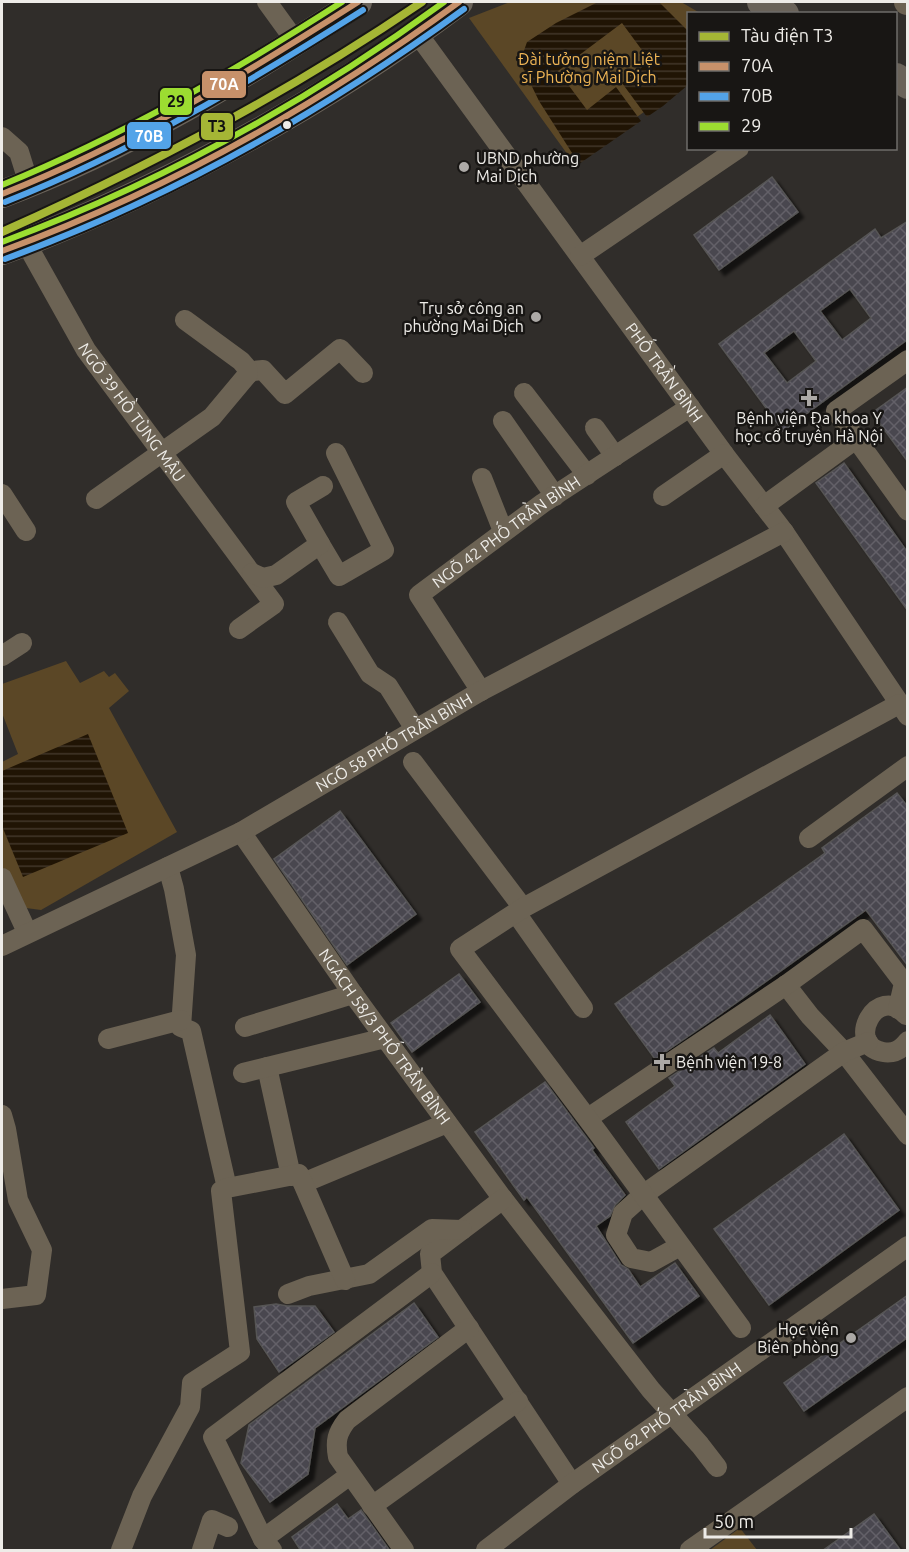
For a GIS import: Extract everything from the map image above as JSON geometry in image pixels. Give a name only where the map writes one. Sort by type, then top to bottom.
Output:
[{"type":"highway","points":[[2,194],[118,143],[178,112],[296,42],[358,2]]},
{"type":"highway","points":[[14,247],[93,215],[189,170],[279,122],[417,33],[459,2]]},
{"type":"highway","points":[[761,2],[781,12]]},
{"type":"street","points":[[267,2],[296,42]]},
{"type":"street","name":"PHỐ TRẦN BÌNH","points":[[417,33],[724,454],[784,532],[903,710]]},
{"type":"street","points":[[2,138],[19,152],[29,184]]},
{"type":"street","points":[[580,256],[737,150]]},
{"type":"street","name":"NGÕ 39 HỒ TÙNG MẬU","points":[[14,247],[86,350],[274,604],[239,629]]},
{"type":"street","points":[[185,320],[241,361],[247,368],[248,374]]},
{"type":"street","points":[[96,499],[212,417],[253,371],[263,370],[285,394],[340,349],[363,373]]},
{"type":"street","points":[[908,360],[836,411],[856,439],[902,491],[908,511]]},
{"type":"street","points":[[524,393],[587,475]]},
{"type":"street","name":"NGÕ 42 PHỐ TRẦN BÌNH","points":[[481,691],[419,595],[503,531],[690,407]]},
{"type":"street","points":[[502,421],[555,496]]},
{"type":"street","points":[[595,428],[615,456]]},
{"type":"street","points":[[764,506],[856,439]]},
{"type":"street","points":[[323,486],[296,502],[339,576],[384,550],[336,453]]},
{"type":"street","points":[[663,496],[724,454]]},
{"type":"street","points":[[482,478],[503,531]]},
{"type":"street","points":[[2,494],[26,531]]},
{"type":"street","name":"NGÕ 58 PHỐ TRẦN BÌNH","points":[[2,946],[27,932],[241,832],[481,691],[784,532]]},
{"type":"street","points":[[252,573],[263,578],[276,575],[320,544]]},
{"type":"street","points":[[338,622],[370,674],[388,686],[415,729]]},
{"type":"street","points":[[2,656],[22,643]]},
{"type":"street","points":[[741,1328],[588,1118],[459,949],[520,910],[903,710]]},
{"type":"street","points":[[414,762],[520,910],[583,1008]]},
{"type":"street","points":[[809,838],[907,769]]},
{"type":"street","name":"NGÁCH 58/3 PHỐ TRẦN BÌNH","points":[[241,832],[353,994],[503,1199],[651,1390],[717,1467]]},
{"type":"street","points":[[168,867],[186,955],[181,1027],[191,1031],[226,1188]]},
{"type":"street","points":[[2,878],[27,932]]},
{"type":"street","points":[[588,1118],[786,985],[863,929],[904,983],[903,1013],[883,1007],[871,1014],[865,1028],[868,1042],[886,1053],[900,1050],[908,1041]]},
{"type":"street","points":[[786,985],[810,1016],[844,1052],[908,1135]]},
{"type":"street","points":[[245,1027],[353,994]]},
{"type":"street","points":[[108,1040],[181,1020]]},
{"type":"street","points":[[243,1073],[385,1038]]},
{"type":"street","points":[[680,1246],[651,1262],[631,1258],[616,1235],[624,1213],[644,1195],[844,1052],[868,1042]]},
{"type":"street","points":[[267,1067],[297,1179],[345,1280]]},
{"type":"street","points":[[2,1115],[18,1200],[42,1250],[36,1295],[2,1299]]},
{"type":"street","points":[[121,1551],[142,1496],[190,1407],[192,1383],[240,1352],[221,1191],[226,1188],[297,1179],[447,1123]]},
{"type":"street","points":[[503,1199],[430,1254],[432,1273],[573,1484]]},
{"type":"street","points":[[288,1294],[309,1286],[369,1274],[432,1229],[462,1230]]},
{"type":"street","name":"NGÕ 62 PHỐ TRẦN BÌNH","points":[[486,1551],[573,1484],[908,1246]]},
{"type":"street","points":[[350,1475],[267,1545],[213,1437],[432,1273]]},
{"type":"street","points":[[404,1551],[338,1457],[336,1446],[338,1432],[347,1420],[469,1328]]},
{"type":"street","points":[[690,1551],[908,1397]]},
{"type":"street","points":[[372,1506],[518,1401]]},
{"type":"street","points":[[202,1551],[212,1520],[228,1527]]},
{"type":"green space","name":"Đài tưởng niệm Liệt sĩ Phường Mai Dịch","points":[[510,2],[681,2],[698,12],[687,12],[687,82],[573,162],[469,18]]},
{"type":"green space","points":[[66,661],[80,683],[104,671],[109,677],[115,673],[129,691],[109,708],[177,832],[41,910],[11,906],[2,885],[2,762],[18,754],[2,713],[2,684]]},
{"type":"green space","points":[[740,1528],[757,1550],[710,1550]]},
{"type":"shaded area","points":[[598,2],[660,3],[687,30],[687,86],[647,117],[622,83],[650,61],[622,23],[558,71],[587,110],[616,87],[641,121],[579,164],[539,101],[520,62],[527,42],[556,23]]},
{"type":"shaded area","points":[[88,734],[128,833],[23,877],[2,826],[2,771]]},
{"type":"building","points":[[772,177],[798,212],[719,270],[694,235]]},
{"type":"building","points":[[908,221],[908,339],[783,431],[719,344],[875,229],[881,238]],"holes":[[[850,289],[871,318],[842,340],[820,311]],[[794,331],[816,361],[787,383],[764,353]]]},
{"type":"building","points":[[908,387],[908,462],[872,413]]},
{"type":"building","points":[[844,463],[908,553],[908,611],[816,483]]},
{"type":"building","points":[[897,793],[908,807],[908,966],[866,910],[655,1059],[615,1004],[825,853],[822,848]]},
{"type":"building","points":[[340,811],[416,914],[347,965],[274,859]]},
{"type":"building","points":[[459,974],[480,1002],[412,1052],[391,1023]]},
{"type":"building","points":[[770,1015],[805,1064],[659,1169],[626,1122],[675,1086],[669,1078],[714,1048],[718,1053]]},
{"type":"building","points":[[545,1082],[594,1148],[592,1150],[625,1195],[615,1205],[610,1216],[596,1226],[621,1265],[628,1269],[640,1287],[675,1263],[699,1296],[633,1343],[527,1197],[524,1200],[475,1132]]},
{"type":"building","points":[[844,1134],[899,1210],[769,1305],[714,1229]]},
{"type":"building","points":[[908,1295],[908,1337],[804,1411],[784,1383]]},
{"type":"building","points":[[414,1303],[438,1337],[315,1428],[308,1474],[270,1502],[241,1463],[249,1425]]},
{"type":"building","points":[[276,1304],[315,1306],[334,1332],[279,1372],[257,1339],[254,1307]]},
{"type":"building","points":[[337,1504],[348,1519],[361,1510],[390,1551],[301,1551],[292,1537]]},
{"type":"building","points":[[874,1514],[901,1551],[822,1551]]},
{"type":"metro line","name":"T3","points":[[2,232],[111,181],[270,97],[422,2]]},
{"type":"transit line","name":"29","points":[[2,185],[134,124],[218,78],[342,2]]},
{"type":"transit line","name":"70A","points":[[2,194],[95,153],[185,107],[358,2]]},
{"type":"transit line","name":"29","points":[[2,242],[118,194],[231,137],[340,73],[444,2]]},
{"type":"transit line","name":"70A","points":[[2,251],[123,201],[240,143],[352,76],[459,2]]},
{"type":"transit line","name":"70B","points":[[5,259],[126,209],[243,150],[356,83],[464,9]]},
{"type":"transit line","name":"70B","points":[[5,202],[144,139],[233,90],[363,10]]},
{"type":"place","name":"UBND phường Mai Dịch","points":[[464,167]]},
{"type":"place","name":"Trụ sở công an phường Mai Dịch","points":[[536,317]]},
{"type":"place","name":"Bệnh viện Đa khoa Y học cổ truyền Hà Nội","points":[[809,398]]},
{"type":"place","name":"Bệnh viện 19-8","points":[[662,1062]]},
{"type":"place","name":"Học viện Biên phòng","points":[[851,1338]]}]
